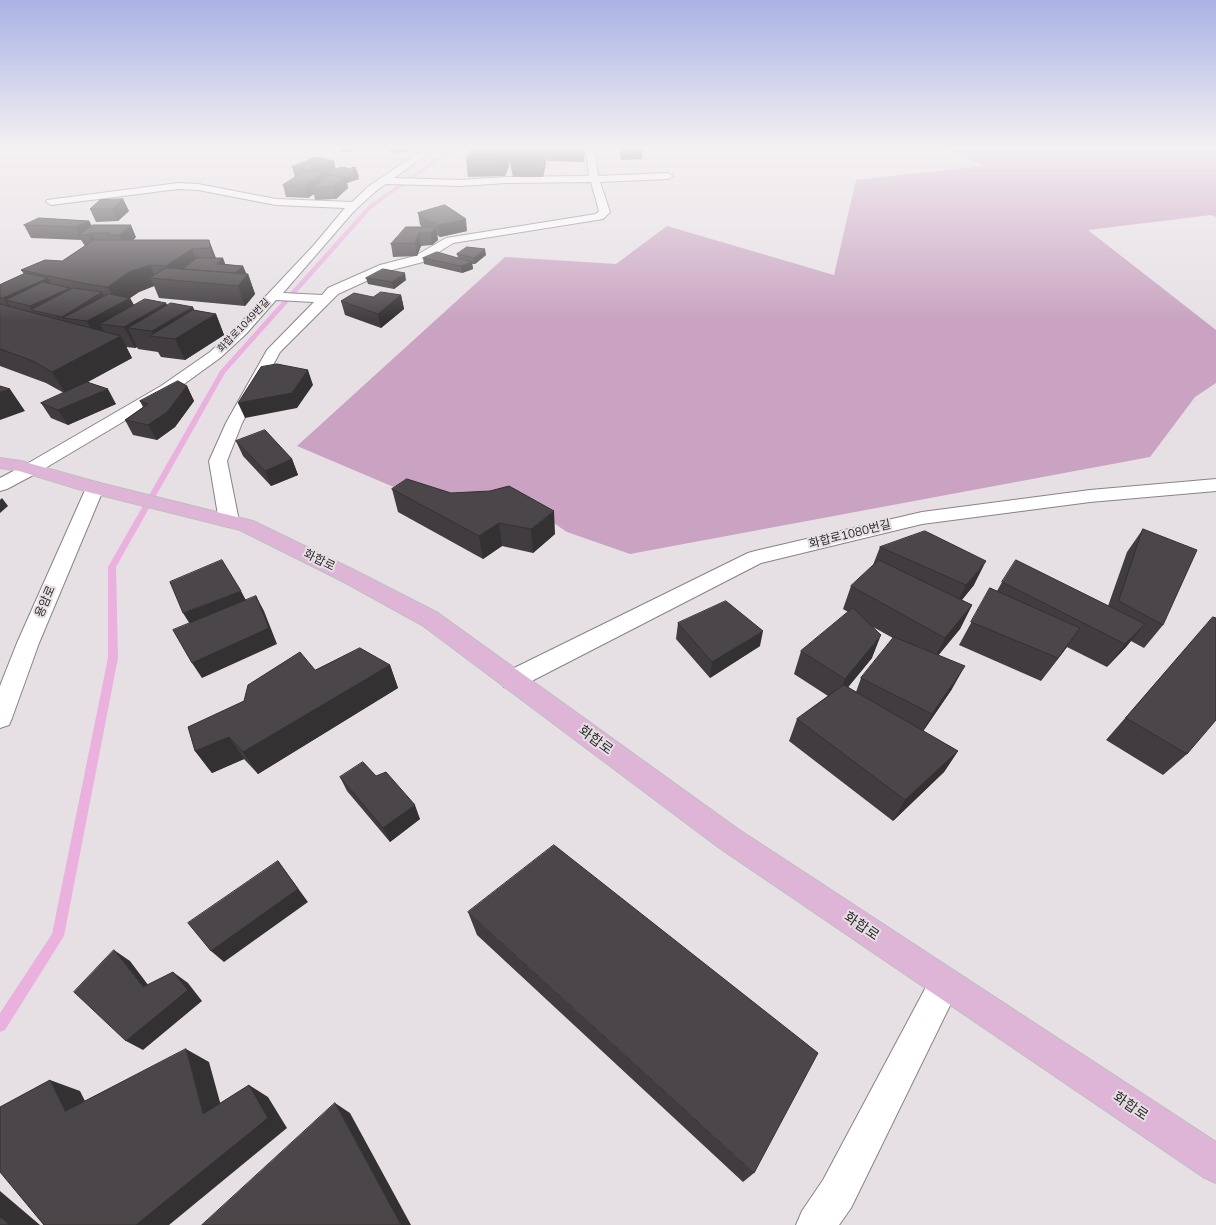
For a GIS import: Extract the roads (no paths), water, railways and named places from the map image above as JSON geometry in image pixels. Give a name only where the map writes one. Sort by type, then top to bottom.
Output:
[{"type":"main road","points":[[0,463],[31,469],[95,488]]},
{"type":"main road","name":"화합로","points":[[95,488],[246,525],[352,577],[430,619],[464,646],[728,838],[1216,1164]]},
{"type":"street","name":"화합로1049번길","points":[[0,485],[31,469],[167,389],[215,356],[275,296],[354,206]]},
{"type":"street","points":[[229,521],[218,461],[234,422],[274,350],[319,299],[384,268],[419,259],[436,250],[450,240],[599,217],[605,212],[603,206]]},
{"type":"street","points":[[275,296],[319,299]]},
{"type":"street","name":"화합로1080번길","points":[[512,680],[755,558],[922,518],[1090,496],[1216,485]]},
{"type":"street","name":"용암로","points":[[0,718],[28,643],[95,488]]},
{"type":"street","points":[[816,1225],[837,1194],[945,983]]},
{"type":"waterway","points":[[0,1025],[58,936],[113,658],[112,567],[222,372],[371,206]]}]
